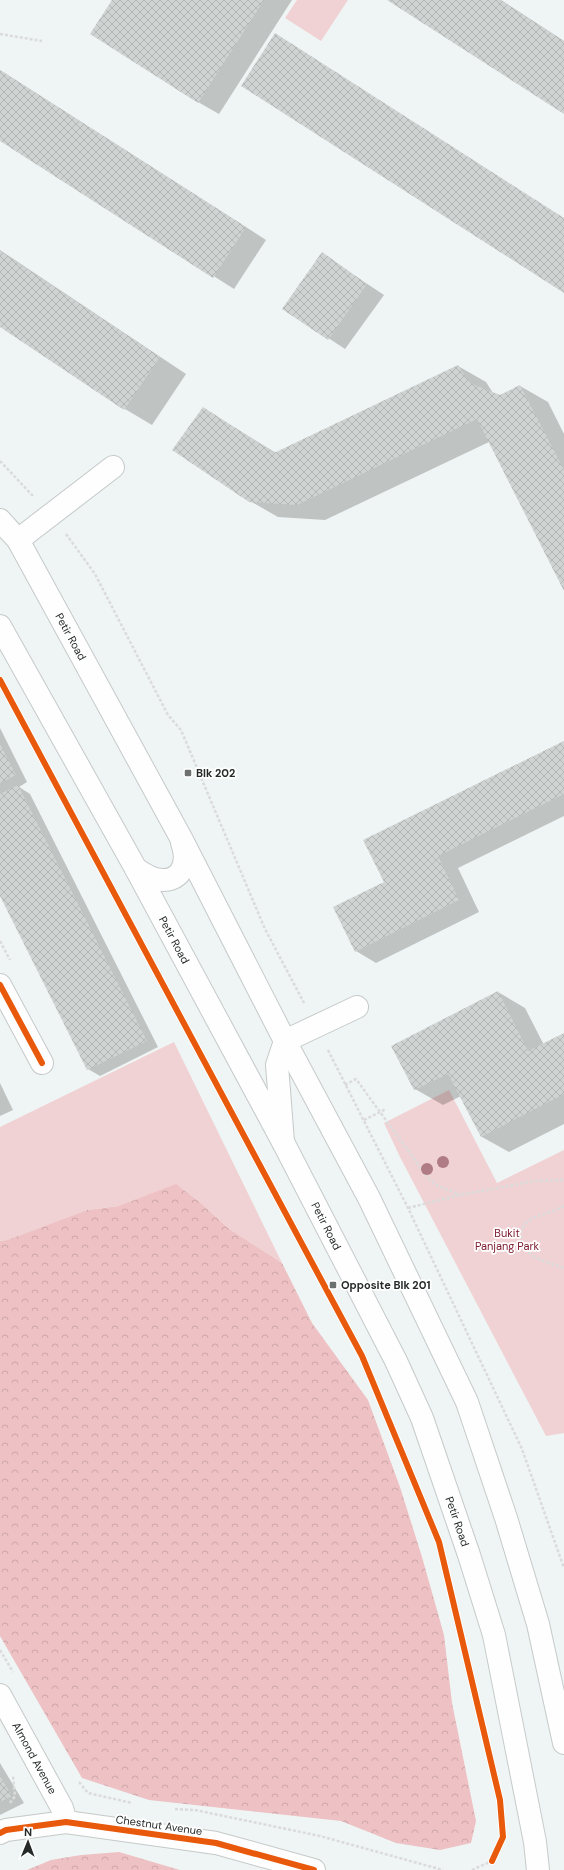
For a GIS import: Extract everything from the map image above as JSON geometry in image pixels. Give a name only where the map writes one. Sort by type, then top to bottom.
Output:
[{"type":"main road","points":[[18,540],[113,467]]},
{"type":"main road","name":"Petir Road","points":[[0,520],[18,540],[181,838],[285,1042],[369,1198],[467,1402],[506,1518],[538,1624],[564,1743]]},
{"type":"main road","name":"Petir Road","points":[[0,626],[136,869],[283,1142],[396,1360],[424,1426],[470,1555],[494,1635],[535,1842],[538,1870]]},
{"type":"main road","points":[[136,869],[154,879],[172,879],[181,872],[185,864],[186,852],[181,838]]},
{"type":"main road","points":[[2,992],[42,1063]]},
{"type":"main road","points":[[283,1142],[276,1065],[285,1042],[357,1007]]},
{"type":"main road","name":"Almond Avenue","points":[[0,1695],[62,1808],[66,1822]]},
{"type":"main road","name":"Chestnut Avenue","points":[[0,1833],[6,1830],[66,1822],[216,1843],[314,1870]]},
{"type":"path","points":[[0,34],[42,41]]},
{"type":"path","points":[[345,1085],[356,1079],[379,1113],[428,1178],[438,1186],[460,1195]]},
{"type":"path","points":[[364,1120],[386,1109]]},
{"type":"path","points":[[408,1208],[460,1195],[534,1181],[564,1180]]},
{"type":"path","points":[[564,1206],[529,1221],[521,1230],[521,1240],[524,1248],[530,1254],[564,1268]]},
{"type":"path","points":[[8,1805],[16,1796],[12,1774]]},
{"type":"path","points":[[472,1870],[493,1859]]},
{"type":"green space","points":[[297,0],[348,0],[321,41],[285,18]]},
{"type":"green space","points":[[174,1042],[282,1263],[228,1228],[203,1205],[119,1206],[87,1210],[7,1240],[0,1241],[0,1127]]},
{"type":"green space","name":"Bukit Panjang Park","points":[[449,1090],[497,1183],[564,1150],[564,1433],[546,1436],[400,1157],[384,1123]]},
{"type":"green space","points":[[176,1184],[203,1205],[228,1228],[282,1263],[312,1323],[368,1400],[400,1487],[444,1635],[452,1703],[476,1821],[471,1843],[440,1850],[396,1843],[341,1821],[149,1800],[82,1778],[0,1636],[0,1241],[7,1240],[87,1210],[119,1206]]},
{"type":"green space","points":[[119,1852],[180,1870],[27,1870],[51,1860],[81,1855]]},
{"type":"building","points":[[112,0],[264,0],[198,103],[90,34]]},
{"type":"building","points":[[387,0],[500,0],[564,41],[564,114]]},
{"type":"building","points":[[275,33],[564,218],[564,293],[241,86]]},
{"type":"building","points":[[0,70],[246,227],[213,278],[0,141]]},
{"type":"building","points":[[0,251],[160,357],[124,410],[0,327]]},
{"type":"building","points":[[322,252],[367,284],[328,340],[282,309]]},
{"type":"building","points":[[458,365],[470,383],[500,395],[520,385],[564,470],[564,591],[477,419],[297,505],[249,502],[172,450],[203,407],[274,453]]},
{"type":"building","points":[[564,741],[564,794],[438,856],[459,900],[355,952],[333,907],[384,882],[363,840]]},
{"type":"building","points":[[0,744],[16,775],[0,783]]},
{"type":"building","points":[[18,785],[147,1041],[87,1070],[0,896],[0,794]]},
{"type":"building","points":[[498,991],[528,1051],[564,1033],[564,1094],[481,1137],[448,1074],[414,1090],[391,1046]]},
{"type":"building","points":[[0,1776],[12,1796],[0,1802]]},
{"type":"cycle path","points":[[0,680],[362,1356],[439,1542],[500,1800],[503,1837],[492,1861]]},
{"type":"cycle path","points":[[0,985],[42,1063]]},
{"type":"cycle path","points":[[0,1833],[6,1830],[66,1822],[216,1843],[314,1870]]},
{"type":"place","name":"Blk 202","points":[[188,773]]},
{"type":"place","name":"Opposite Blk 201","points":[[333,1285]]}]
